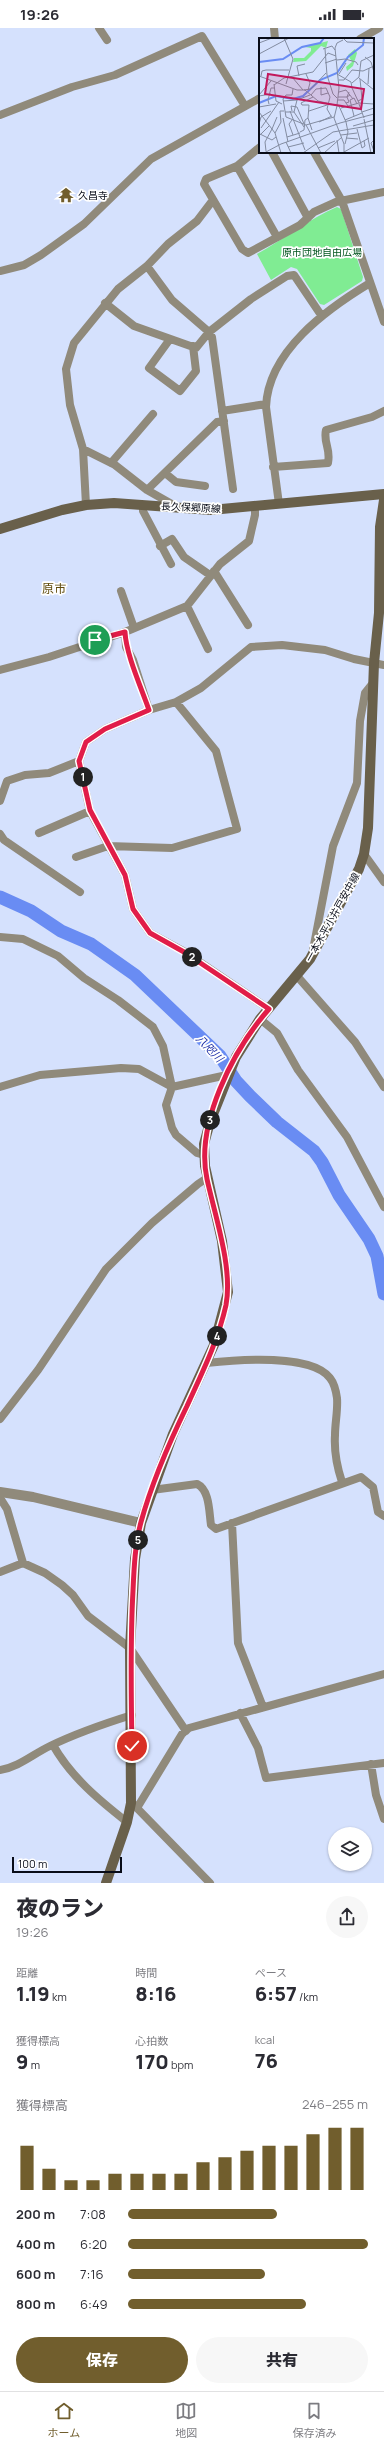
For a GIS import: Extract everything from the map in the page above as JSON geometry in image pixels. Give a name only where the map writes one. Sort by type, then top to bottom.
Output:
[{"type":"main road","name":"長久保郷原線","points":[[0,529],[55,512],[86,505],[114,503],[211,510],[384,494]]},
{"type":"main road","name":"一本木平小井戸安中線","points":[[106,1883],[134,1805],[130,1648],[135,1559],[141,1523],[173,1434],[206,1364],[220,1328],[228,1292],[222,1241],[207,1178],[204,1144],[210,1122],[227,1075],[248,1035],[297,976],[312,955],[359,868],[364,854],[368,828],[373,683],[379,664],[380,527],[384,500]]},
{"type":"street","points":[[100,28],[107,40]]},
{"type":"street","points":[[274,28],[275,38]]},
{"type":"street","points":[[362,38],[379,28]]},
{"type":"street","points":[[0,115],[72,86],[115,75],[202,36],[245,106]]},
{"type":"street","points":[[0,271],[24,265],[41,255],[84,224],[151,159],[259,99]]},
{"type":"street","points":[[259,148],[237,166],[206,179],[204,184],[242,249],[248,253],[308,218],[314,212],[342,201],[384,192]]},
{"type":"street","points":[[273,153],[308,218]]},
{"type":"street","points":[[315,153],[342,201],[384,322]]},
{"type":"street","points":[[237,166],[277,237]]},
{"type":"street","points":[[86,505],[83,449],[70,405],[66,370],[74,343],[105,303],[118,289],[147,266],[168,244],[197,221],[213,200]]},
{"type":"street","points":[[147,266],[172,300],[209,332],[224,421],[233,489]]},
{"type":"street","points":[[105,303],[134,326],[196,348],[209,332],[251,299],[287,276],[294,275],[321,315]]},
{"type":"street","points":[[278,504],[272,467],[266,404],[276,369],[303,334],[321,315],[370,283]]},
{"type":"street","points":[[170,339],[149,368],[180,391],[196,372],[193,346]]},
{"type":"street","points":[[222,411],[266,404]]},
{"type":"street","points":[[272,467],[328,463],[330,451],[324,438],[326,430],[372,417],[384,411]]},
{"type":"street","points":[[111,463],[153,414]]},
{"type":"street","points":[[148,490],[218,422],[224,421]]},
{"type":"street","points":[[83,449],[111,463],[148,490],[177,507]]},
{"type":"street","points":[[165,473],[176,482],[205,486]]},
{"type":"street","points":[[143,505],[143,511],[160,546],[171,564]]},
{"type":"street","points":[[0,670],[49,657],[125,632],[186,606],[212,573],[249,541],[256,515],[255,507]]},
{"type":"street","points":[[160,546],[172,539],[184,557],[212,573],[248,625]]},
{"type":"street","points":[[121,591],[134,628]]},
{"type":"street","points":[[186,606],[208,649]]},
{"type":"street","points":[[125,632],[126,647],[133,660],[149,710]]},
{"type":"street","points":[[269,1009],[184,952],[150,933],[133,909],[125,875],[108,846],[90,810],[79,761],[86,742],[105,729],[149,710],[176,702],[201,688],[251,647],[282,645],[325,650],[379,664]]},
{"type":"street","points":[[312,955],[333,846],[357,783],[360,721],[365,693],[373,683]]},
{"type":"street","points":[[76,856],[108,846],[172,848],[237,829],[216,750],[176,702]]},
{"type":"street","points":[[0,801],[7,781],[25,775],[49,773],[79,761]]},
{"type":"street","points":[[39,833],[90,810]]},
{"type":"street","points":[[0,834],[4,840],[80,892]]},
{"type":"street","points":[[364,854],[384,882]]},
{"type":"street","points":[[0,937],[23,939],[58,956],[84,978],[118,1000],[153,1027],[163,1046],[172,1086],[166,1105],[172,1128],[176,1135],[197,1153],[204,1155]]},
{"type":"street","points":[[297,976],[355,1042],[384,1087]]},
{"type":"street","points":[[260,1019],[277,1033],[298,1070],[347,1137],[384,1207]]},
{"type":"street","points":[[0,1087],[40,1075],[131,1067],[172,1086],[227,1075]]},
{"type":"street","points":[[0,1419],[19,1397],[60,1339],[106,1269],[152,1223],[207,1178]]},
{"type":"street","points":[[206,1364],[258,1359],[279,1361],[323,1372],[334,1386],[337,1400],[335,1436],[336,1461],[342,1482]]},
{"type":"street","points":[[152,1490],[197,1484],[201,1486],[206,1495],[211,1525],[216,1529],[342,1482],[361,1477],[372,1486],[378,1512],[384,1516]]},
{"type":"street","points":[[0,1492],[33,1497],[141,1523]]},
{"type":"street","points":[[0,1498],[7,1509],[23,1563]]},
{"type":"street","points":[[232,1523],[238,1643],[262,1707]]},
{"type":"street","points":[[0,1572],[23,1563],[45,1573],[74,1595],[88,1616],[130,1648],[186,1731]]},
{"type":"street","points":[[210,1883],[134,1805],[186,1731],[202,1723],[384,1674]]},
{"type":"street","points":[[240,1713],[258,1748],[266,1778],[384,1763]]},
{"type":"street","points":[[0,1770],[19,1764],[53,1745],[87,1729],[132,1715]]},
{"type":"street","points":[[53,1745],[60,1757],[94,1795],[127,1822]]},
{"type":"street","points":[[371,1764],[376,1795],[384,1819]]},
{"type":"green space","name":"原市団地自由広場","points":[[337,207],[341,209],[363,277],[362,281],[324,305],[320,304],[297,269],[291,267],[271,280],[257,254],[316,217]]},
{"type":"waterway","name":"八咫川","points":[[0,897],[31,911],[61,931],[91,944],[135,975],[220,1056],[236,1081],[250,1096],[277,1122],[314,1151],[322,1162],[339,1195],[369,1239],[377,1256],[384,1294]]},
{"type":"place","name":"久昌寺","points":[[66,195]]},
{"type":"district","name":"原市","points":[[54,588]]},
{"type":"route","points":[[95,640],[125,632],[126,647],[133,660],[139,683],[149,710],[105,729],[86,742],[79,761],[90,810],[101,833],[125,875],[133,909],[150,933],[178,948],[236,987],[251,999],[269,1009],[248,1035],[227,1075],[210,1122],[204,1144],[205,1166],[222,1241],[228,1292],[220,1328],[214,1345],[173,1434],[141,1523],[135,1559],[130,1648],[132,1746]]}]
